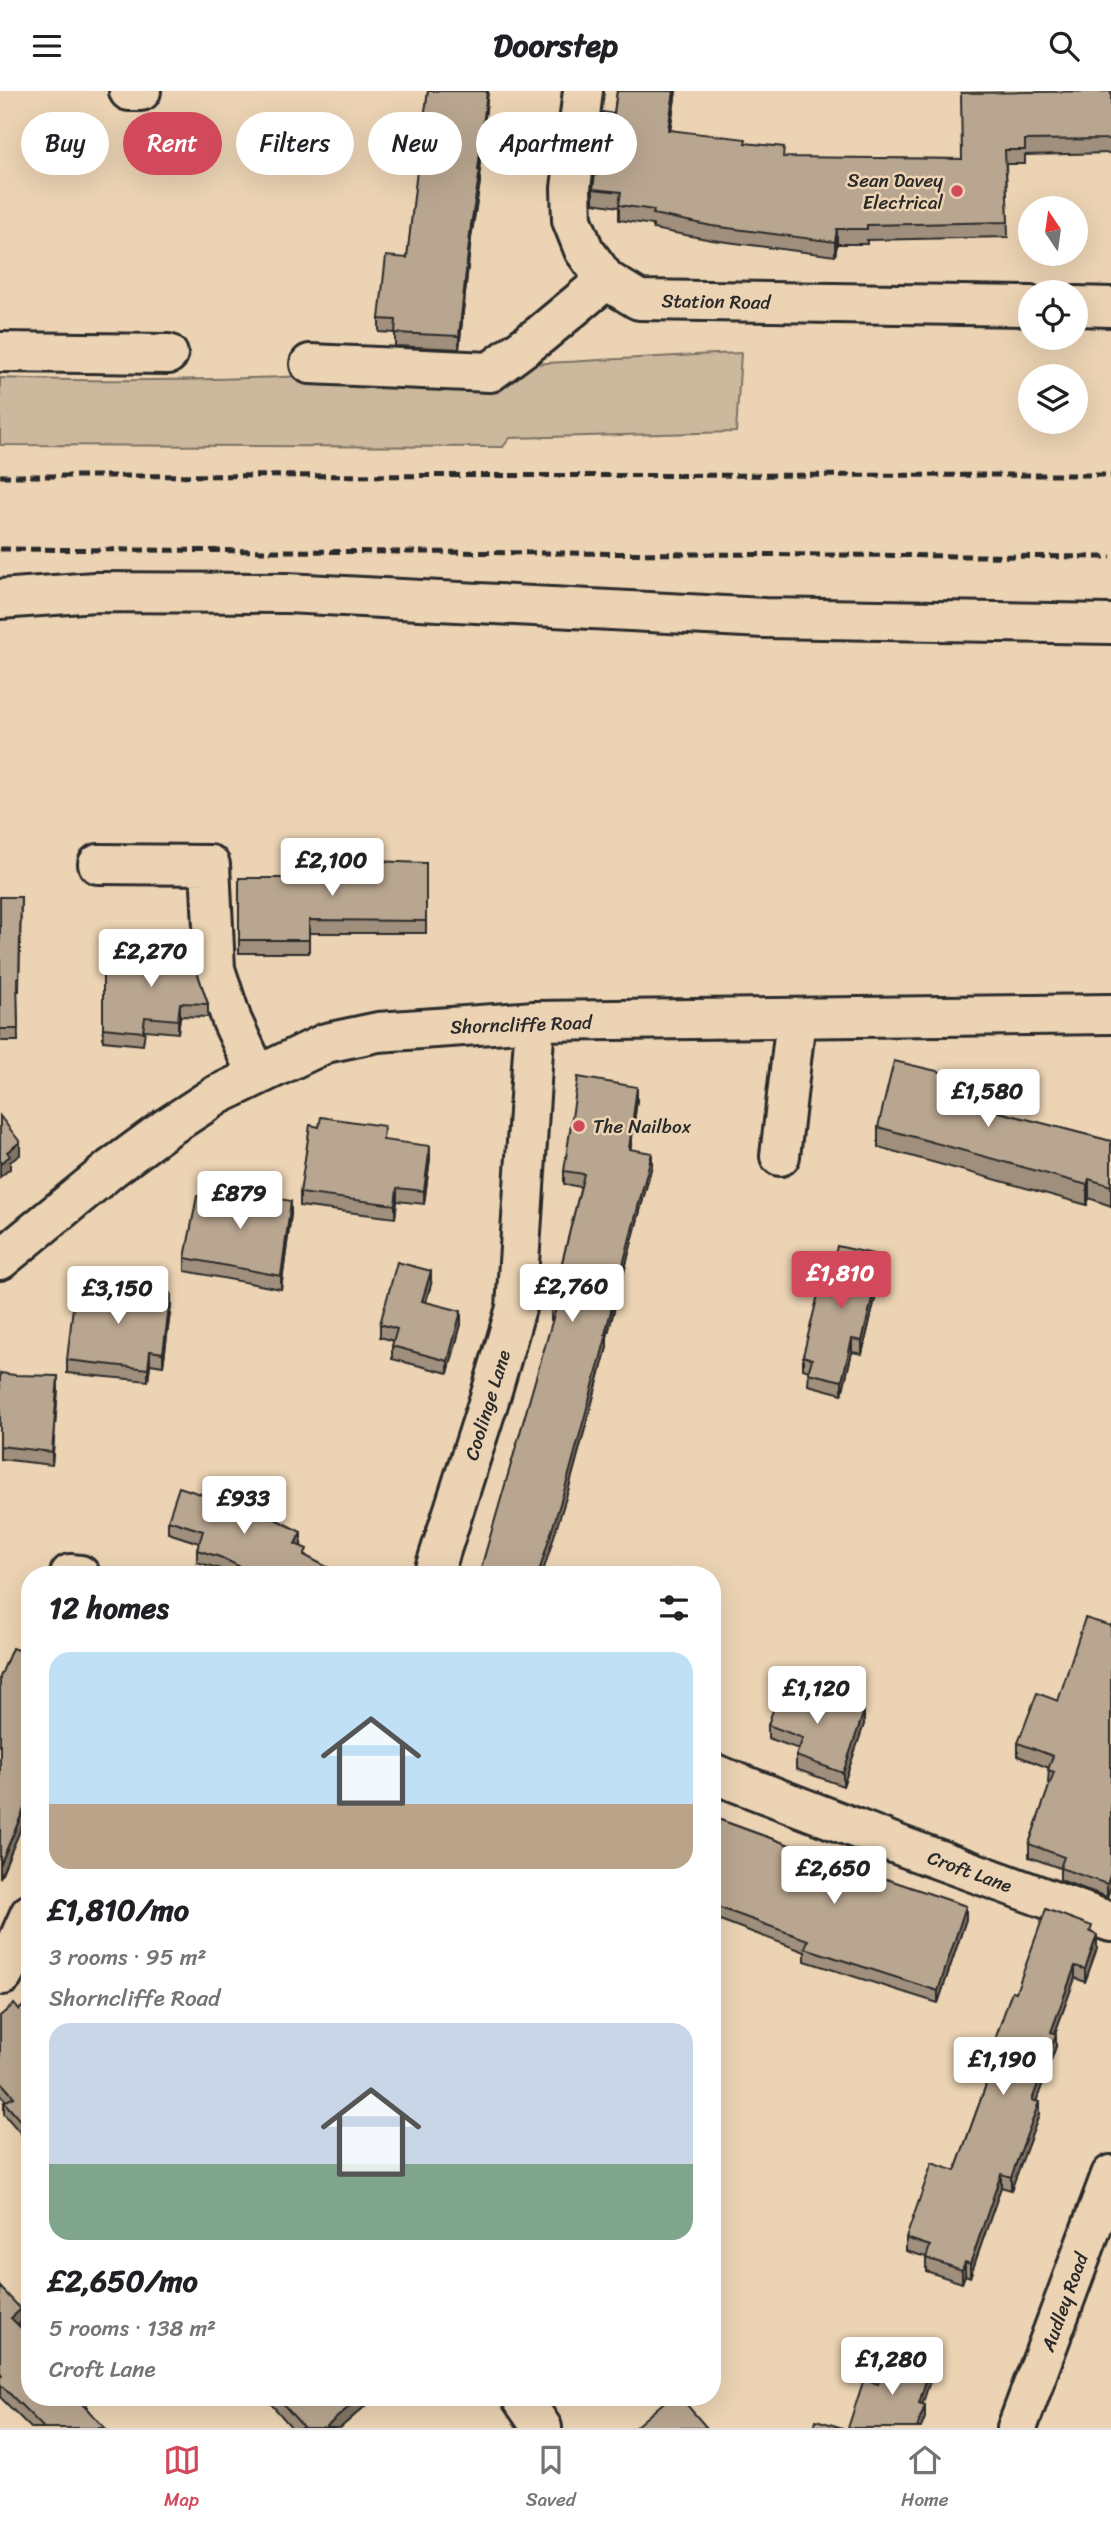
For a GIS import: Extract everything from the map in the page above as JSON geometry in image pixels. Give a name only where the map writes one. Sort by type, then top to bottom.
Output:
[{"type":"street","points":[[129,91],[141,91]]},
{"type":"street","name":"Station Road","points":[[583,91],[571,188],[572,220],[583,250],[606,280],[639,300],[1018,306]]},
{"type":"street","points":[[310,364],[490,372],[606,280]]},
{"type":"street","points":[[1088,306],[1111,307]]},
{"type":"street","points":[[0,352],[168,354]]},
{"type":"street","points":[[0,599],[95,592],[287,593],[764,618],[1111,624]]},
{"type":"street","points":[[98,864],[210,865],[215,969],[232,1021],[257,1076]]},
{"type":"street","name":"Shorncliffe Road","points":[[0,1260],[112,1168],[165,1129],[217,1095],[326,1043],[378,1032],[535,1021],[1111,1014]]},
{"type":"street","points":[[780,1156],[796,1018]]},
{"type":"street","name":"Coolinge Lane","points":[[436,1566],[516,1308],[535,1021]]},
{"type":"street","name":"Croft Lane","points":[[721,1776],[904,1847],[1111,1922]]},
{"type":"street","points":[[11,1978],[21,1944]]},
{"type":"street","name":"Audley Road","points":[[1017,2428],[1111,2175]]},
{"type":"street","points":[[527,2406],[542,2428]]},
{"type":"shaded area","points":[[741,353],[736,432],[510,438],[503,447],[0,445],[0,378],[185,380],[278,377]]},
{"type":"building","points":[[428,91],[487,91],[485,112],[476,112],[476,175],[479,175],[459,336],[395,333],[396,320],[379,319],[386,256],[407,258],[416,175],[462,175],[462,112],[425,112]]},
{"type":"building","points":[[617,91],[674,91],[668,130],[746,139],[745,143],[784,147],[783,157],[962,159],[961,93],[1111,91],[1111,139],[1025,140],[1025,150],[1005,150],[1008,222],[867,225],[867,229],[837,229],[835,242],[712,226],[653,214],[654,210],[619,205],[621,192],[593,189],[595,175],[637,175],[637,112],[614,112]]},
{"type":"building","points":[[318,859],[426,863],[426,921],[309,920],[309,940],[239,940],[239,878],[316,878]]},
{"type":"building","points":[[0,897],[21,897],[17,978],[18,1029],[0,1029]]},
{"type":"building","points":[[171,943],[192,944],[194,963],[208,1004],[180,1003],[178,1020],[145,1017],[143,1032],[103,1028],[103,968],[136,968],[139,954],[169,956]]},
{"type":"building","points":[[894,1061],[954,1075],[949,1099],[1111,1141],[1111,1186],[1089,1179],[1087,1185],[878,1127]]},
{"type":"building","points":[[578,1077],[637,1087],[629,1149],[652,1153],[607,1334],[541,1566],[482,1566],[556,1308],[551,1307],[584,1174],[564,1171]]},
{"type":"building","points":[[0,1116],[20,1142],[7,1152],[10,1156],[0,1164]]},
{"type":"building","points":[[321,1117],[384,1126],[383,1140],[430,1146],[424,1191],[397,1188],[395,1205],[300,1193],[310,1125],[319,1127]]},
{"type":"building","points":[[213,1187],[291,1201],[281,1276],[185,1258],[197,1196],[211,1198]]},
{"type":"building","points":[[837,1246],[882,1256],[862,1341],[852,1339],[842,1381],[808,1373],[812,1359],[803,1356],[823,1274],[830,1275]]},
{"type":"building","points":[[397,1262],[431,1271],[422,1301],[461,1311],[448,1361],[392,1346],[397,1329],[380,1324]]},
{"type":"building","points":[[97,1285],[171,1293],[163,1353],[150,1351],[148,1369],[67,1360],[75,1289],[97,1292]]},
{"type":"building","points":[[0,1373],[58,1376],[52,1452],[0,1446]]},
{"type":"building","points":[[179,1487],[269,1516],[301,1532],[295,1544],[307,1549],[304,1555],[325,1566],[238,1566],[197,1550],[203,1531],[168,1520]]},
{"type":"building","points":[[1085,1618],[1111,1626],[1111,1873],[1107,1884],[1060,1868],[1064,1857],[1029,1844],[1054,1772],[1048,1770],[1053,1756],[1018,1743],[1037,1693],[1058,1701]]},
{"type":"building","points":[[12,1648],[21,1651],[21,1816],[0,1865],[0,1677]]},
{"type":"building","points":[[782,1683],[864,1711],[843,1773],[796,1756],[803,1738],[768,1725]]},
{"type":"building","points":[[721,1820],[833,1861],[834,1857],[873,1870],[872,1874],[966,1906],[938,1991],[805,1948],[808,1940],[721,1908]]},
{"type":"building","points":[[1046,1909],[1092,1926],[1090,1932],[1097,1935],[1085,1969],[1075,1966],[1051,2032],[1056,2034],[1032,2100],[1039,2102],[1011,2177],[1001,2174],[970,2264],[965,2262],[962,2270],[926,2258],[930,2246],[906,2238],[932,2163],[955,2171],[996,2057],[990,2054],[1012,1991],[1016,1992]]},
{"type":"building","points":[[14,2004],[19,2010],[21,2008],[21,2122],[4,2102],[14,2097],[0,2081],[0,2016]]},
{"type":"building","points":[[0,2287],[21,2309],[11,2318],[21,2328],[21,2405],[0,2384]]},
{"type":"building","points":[[887,2354],[930,2368],[919,2403],[925,2405],[917,2428],[848,2428],[864,2379],[878,2384]]},
{"type":"building","points":[[22,2406],[84,2406],[105,2428],[44,2428]]},
{"type":"building","points":[[285,2406],[350,2406],[325,2428],[304,2428]]},
{"type":"building","points":[[660,2406],[688,2406],[707,2428],[634,2428]]},
{"type":"building","points":[[816,2420],[843,2428],[814,2428]]},
{"type":"railway","points":[[0,476],[1111,475]]},
{"type":"railway","points":[[0,549],[1111,557]]},
{"type":"place","name":"Sean Davey Electrical","points":[[957,191]]},
{"type":"place","name":"The Nailbox","points":[[579,1126]]}]
